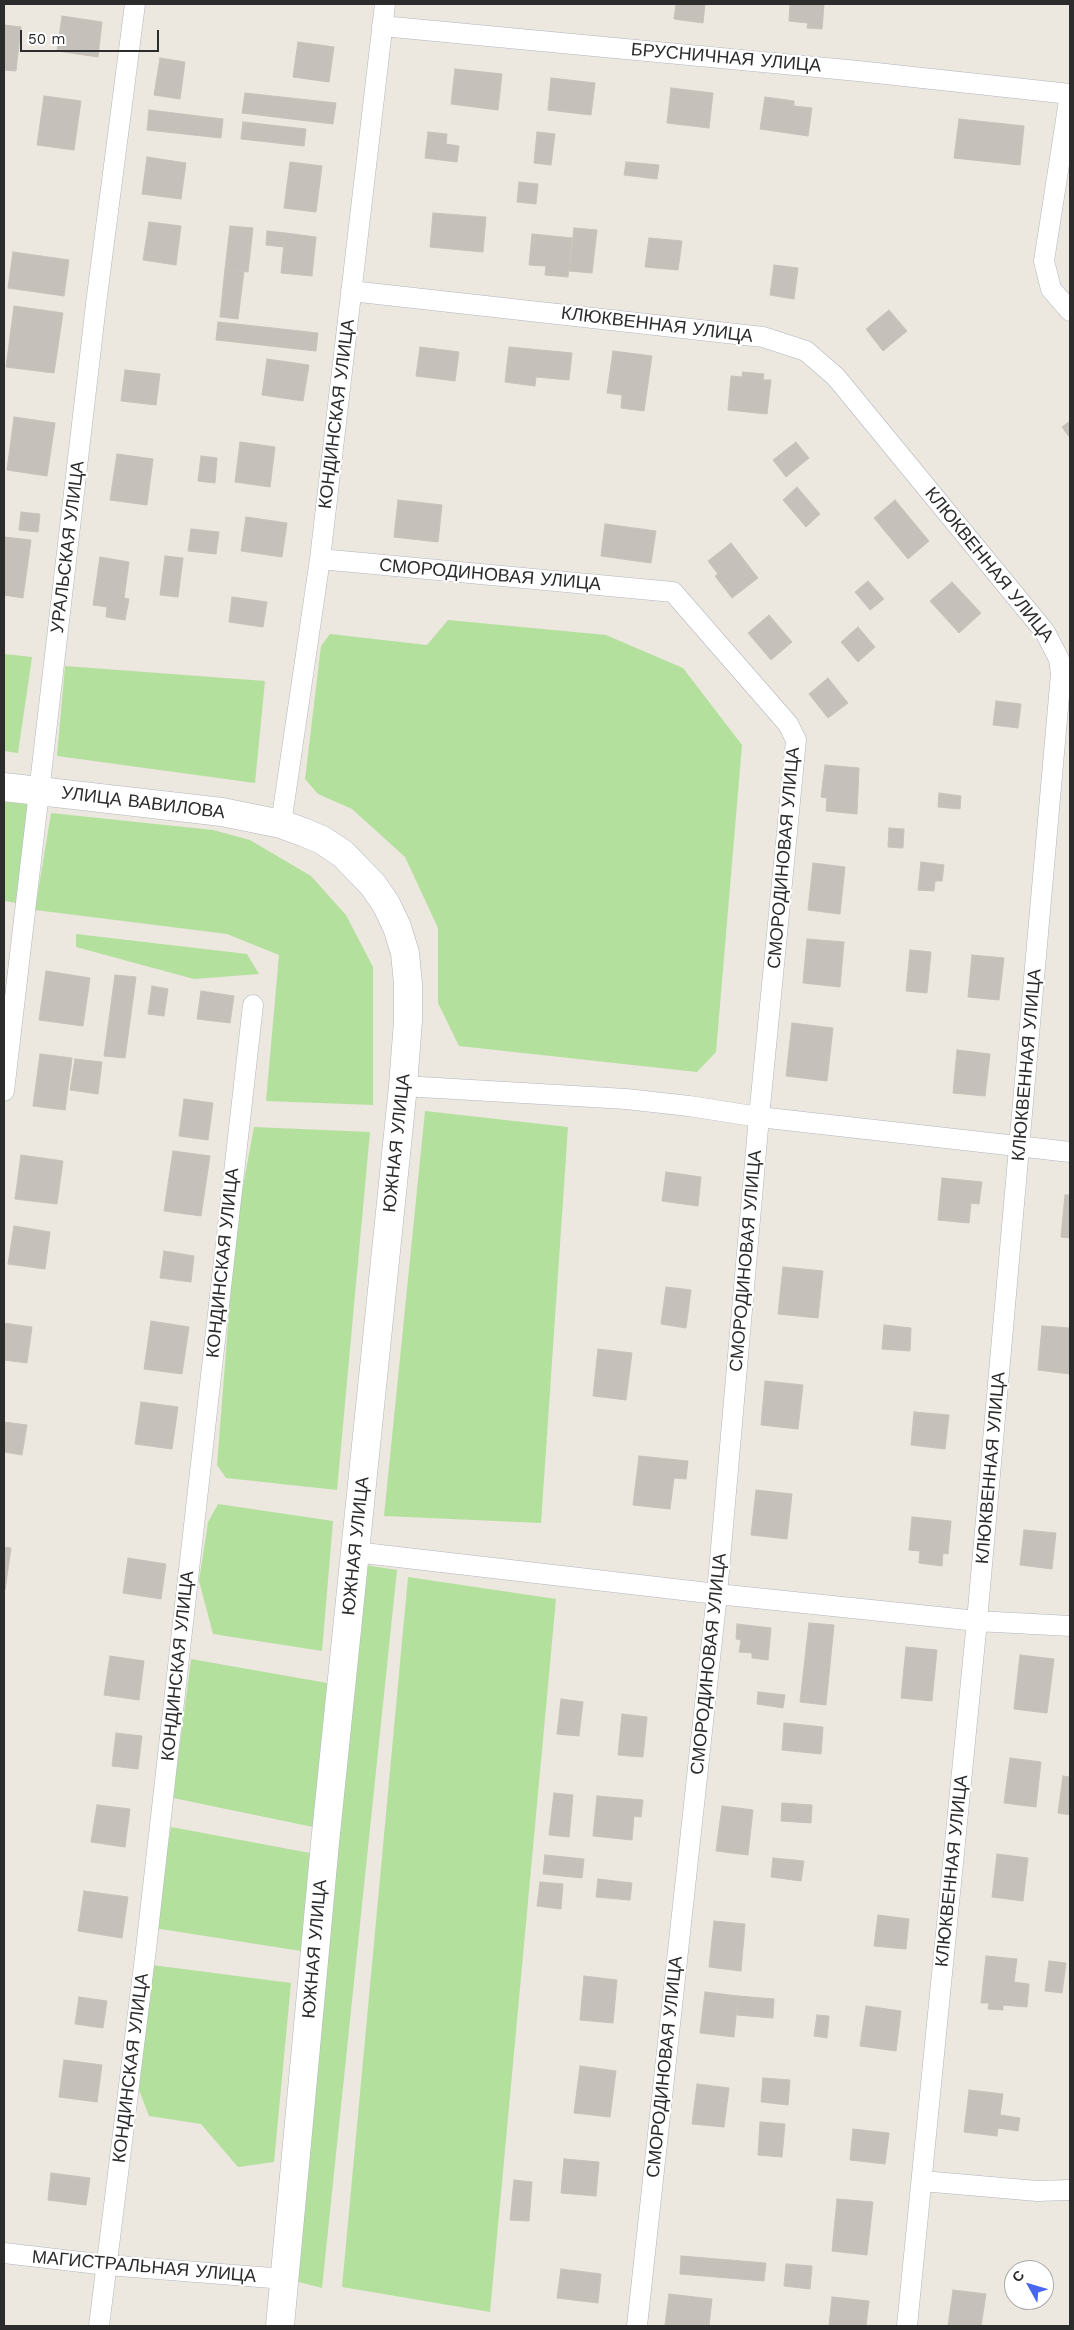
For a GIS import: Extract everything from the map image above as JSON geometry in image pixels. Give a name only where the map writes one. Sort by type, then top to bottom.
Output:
[{"type":"street","name":"УРАЛЬСКАЯ УЛИЦА","points":[[4,1091],[97,296],[135,4]]},
{"type":"street","name":"КОНДИНСКАЯ УЛИЦА","points":[[281,824],[320,558],[385,4]]},
{"type":"street","name":"БРУСНИЧНАЯ УЛИЦА","points":[[382,26],[858,71],[1070,94]]},
{"type":"street","points":[[1070,94],[1044,261],[1051,289],[1070,312]]},
{"type":"street","name":"КЛЮКВЕННАЯ УЛИЦА","points":[[351,291],[763,337],[806,351],[836,377],[1045,632],[1053,643],[1059,659],[1061,674],[977,1621],[907,2326]]},
{"type":"street","name":"СМОРОДИНОВАЯ УЛИЦА","points":[[320,558],[673,592],[788,724],[796,740],[759,1117],[717,1594],[637,2326]]},
{"type":"street","name":"УЛИЦА ВАВИЛОВА","points":[[4,787],[180,806],[281,824]]},
{"type":"street","name":"ЮЖНАЯ УЛИЦА","points":[[280,2326],[325,1843],[403,1086],[408,1021],[408,984],[405,954],[398,927],[386,904],[360,870],[322,840],[281,824]]},
{"type":"street","name":"КОНДИНСКАЯ УЛИЦА","points":[[99,2326],[146,1949],[253,1005]]},
{"type":"street","points":[[403,1086],[626,1099],[759,1117],[1070,1152]]},
{"type":"street","points":[[355,1552],[717,1594],[977,1621],[1070,1626]]},
{"type":"street","points":[[922,2181],[1037,2190],[1070,2190]]},
{"type":"street","name":"МАГИСТРАЛЬНАЯ УЛИЦА","points":[[4,2253],[106,2265],[285,2279]]},
{"type":"green space","points":[[448,620],[606,635],[683,668],[742,745],[716,1052],[697,1072],[459,1046],[438,1003],[438,928],[405,857],[352,809],[318,794],[305,779],[321,646],[330,634],[427,645]]},
{"type":"green space","points":[[4,654],[32,657],[18,753],[4,751]]},
{"type":"green space","points":[[65,666],[265,681],[255,783],[57,756]]},
{"type":"green space","points":[[4,802],[28,804],[17,903],[4,901]]},
{"type":"green space","points":[[51,813],[213,830],[250,840],[311,876],[346,915],[373,967],[373,1105],[266,1101],[279,955],[227,934],[35,910]]},
{"type":"green space","points":[[76,934],[247,954],[259,974],[194,979],[76,947]]},
{"type":"green space","points":[[425,1111],[568,1127],[541,1523],[384,1516]]},
{"type":"green space","points":[[254,1127],[370,1132],[337,1490],[226,1478],[217,1465],[236,1224]]},
{"type":"green space","points":[[218,1504],[333,1521],[322,1651],[213,1634],[199,1581],[208,1522]]},
{"type":"green space","points":[[365,1565],[397,1570],[322,2288],[295,2281]]},
{"type":"green space","points":[[408,1577],[556,1599],[490,2312],[342,2287]]},
{"type":"green space","points":[[191,1659],[327,1683],[313,1827],[173,1798]]},
{"type":"green space","points":[[171,1827],[310,1853],[301,1951],[154,1928]]},
{"type":"green space","points":[[152,1965],[291,1983],[274,2162],[238,2167],[201,2124],[149,2116],[139,2090]]},
{"type":"building","points":[[676,4],[705,4],[703,23],[674,19]]},
{"type":"building","points":[[790,4],[824,4],[822,29],[807,28],[808,23],[789,21]]},
{"type":"building","points":[[62,16],[102,22],[98,57],[57,51]]},
{"type":"building","points":[[4,25],[21,27],[16,71],[4,70]]},
{"type":"building","points":[[298,42],[334,47],[329,82],[293,77]]},
{"type":"building","points":[[160,58],[185,62],[180,99],[154,95]]},
{"type":"building","points":[[455,69],[502,74],[498,110],[451,104]]},
{"type":"building","points":[[551,78],[595,83],[591,115],[548,110]]},
{"type":"building","points":[[671,88],[713,93],[709,128],[667,123]]},
{"type":"building","points":[[245,93],[336,103],[333,124],[242,113]]},
{"type":"building","points":[[44,96],[81,101],[74,150],[37,145]]},
{"type":"building","points":[[765,97],[794,101],[794,106],[812,108],[808,136],[760,129]]},
{"type":"building","points":[[149,110],[223,119],[221,138],[147,130]]},
{"type":"building","points":[[959,119],[1024,126],[1020,165],[954,158]]},
{"type":"building","points":[[243,122],[306,129],[304,146],[241,139]]},
{"type":"building","points":[[428,132],[447,134],[446,144],[459,146],[457,162],[425,158]]},
{"type":"building","points":[[537,132],[555,134],[551,165],[534,163]]},
{"type":"building","points":[[147,157],[186,163],[181,199],[142,194]]},
{"type":"building","points":[[290,162],[322,166],[316,212],[284,208]]},
{"type":"building","points":[[626,162],[659,165],[657,179],[624,175]]},
{"type":"building","points":[[519,182],[538,184],[536,204],[517,202]]},
{"type":"building","points":[[433,213],[486,217],[483,252],[430,247]]},
{"type":"building","points":[[149,222],[181,226],[176,265],[143,260]]},
{"type":"building","points":[[230,226],[253,228],[248,272],[225,269]]},
{"type":"building","points":[[574,228],[597,230],[592,273],[569,271]]},
{"type":"building","points":[[267,231],[285,233],[284,247],[266,245]]},
{"type":"building","points":[[285,233],[316,237],[312,276],[281,273]]},
{"type":"building","points":[[532,234],[572,238],[568,277],[545,275],[546,266],[529,265]]},
{"type":"building","points":[[649,238],[682,241],[678,270],[645,267]]},
{"type":"building","points":[[13,252],[69,260],[64,296],[8,288]]},
{"type":"building","points":[[774,265],[798,268],[794,299],[770,295]]},
{"type":"building","points":[[225,269],[244,271],[238,319],[220,317]]},
{"type":"building","points":[[14,306],[63,313],[54,373],[6,367]]},
{"type":"building","points":[[889,310],[907,331],[883,351],[866,329]]},
{"type":"building","points":[[218,322],[318,333],[316,351],[216,340]]},
{"type":"building","points":[[420,347],[459,352],[455,381],[416,376]]},
{"type":"building","points":[[509,347],[572,353],[569,380],[536,377],[535,386],[505,382]]},
{"type":"building","points":[[613,351],[652,356],[644,411],[621,408],[622,395],[607,393]]},
{"type":"building","points":[[267,359],[309,365],[303,401],[262,395]]},
{"type":"building","points":[[125,370],[160,374],[156,405],[121,401]]},
{"type":"building","points":[[743,372],[764,374],[763,380],[771,380],[767,414],[728,410],[731,376],[742,377]]},
{"type":"building","points":[[14,417],[55,423],[47,476],[7,470]]},
{"type":"building","points":[[1070,421],[1070,438],[1062,427]]},
{"type":"building","points":[[240,442],[275,447],[270,487],[235,482]]},
{"type":"building","points":[[796,442],[809,458],[786,477],[773,460]]},
{"type":"building","points":[[117,454],[153,459],[147,505],[110,500]]},
{"type":"building","points":[[201,456],[217,458],[215,483],[198,481]]},
{"type":"building","points":[[797,487],[820,514],[806,527],[783,500]]},
{"type":"building","points":[[398,500],[442,505],[438,542],[394,537]]},
{"type":"building","points":[[895,500],[929,541],[908,559],[874,518]]},
{"type":"building","points":[[21,512],[40,514],[38,532],[19,530]]},
{"type":"building","points":[[246,517],[287,523],[282,557],[241,551]]},
{"type":"building","points":[[605,524],[656,531],[651,563],[601,556]]},
{"type":"building","points":[[191,529],[219,532],[216,554],[188,551]]},
{"type":"building","points":[[4,537],[31,540],[23,598],[4,595]]},
{"type":"building","points":[[731,543],[758,578],[732,598],[715,576],[718,574],[708,561]]},
{"type":"building","points":[[165,556],[183,558],[178,597],[160,595]]},
{"type":"building","points":[[100,557],[129,562],[124,598],[129,599],[125,620],[106,617],[107,607],[93,605]]},
{"type":"building","points":[[868,581],[884,599],[870,610],[855,592]]},
{"type":"building","points":[[952,582],[981,613],[959,633],[930,601]]},
{"type":"building","points":[[232,597],[267,602],[263,627],[229,622]]},
{"type":"building","points":[[769,615],[792,642],[771,660],[748,633]]},
{"type":"building","points":[[858,627],[875,647],[858,662],[841,642]]},
{"type":"building","points":[[828,678],[848,703],[828,718],[809,694]]},
{"type":"building","points":[[996,701],[1021,704],[1018,728],[993,725]]},
{"type":"building","points":[[825,765],[859,768],[857,814],[826,811],[827,798],[821,797]]},
{"type":"building","points":[[939,793],[961,796],[960,809],[938,807]]},
{"type":"building","points":[[889,828],[904,829],[903,848],[888,847]]},
{"type":"building","points":[[921,862],[944,865],[942,881],[935,881],[934,891],[918,890]]},
{"type":"building","points":[[813,863],[845,867],[840,914],[808,910]]},
{"type":"building","points":[[807,939],[844,942],[840,987],[803,983]]},
{"type":"building","points":[[910,950],[931,952],[927,993],[906,991]]},
{"type":"building","points":[[972,955],[1004,958],[999,1000],[968,997]]},
{"type":"building","points":[[46,971],[90,978],[83,1026],[39,1020]]},
{"type":"building","points":[[115,975],[136,977],[125,1058],[104,1056]]},
{"type":"building","points":[[152,986],[168,989],[164,1016],[148,1014]]},
{"type":"building","points":[[201,991],[234,996],[230,1023],[197,1019]]},
{"type":"building","points":[[792,1023],[833,1028],[827,1081],[786,1076]]},
{"type":"building","points":[[957,1050],[990,1054],[985,1096],[953,1093]]},
{"type":"building","points":[[40,1054],[72,1058],[65,1110],[33,1106]]},
{"type":"building","points":[[75,1059],[102,1062],[98,1094],[70,1090]]},
{"type":"building","points":[[184,1099],[213,1103],[208,1140],[179,1136]]},
{"type":"building","points":[[173,1151],[210,1156],[201,1216],[164,1211]]},
{"type":"building","points":[[21,1155],[63,1161],[57,1204],[15,1199]]},
{"type":"building","points":[[666,1172],[701,1177],[698,1206],[662,1201]]},
{"type":"building","points":[[942,1178],[982,1182],[979,1204],[971,1203],[969,1223],[938,1220]]},
{"type":"building","points":[[1065,1195],[1070,1195],[1070,1238],[1061,1237]]},
{"type":"building","points":[[14,1226],[50,1232],[45,1269],[8,1264]]},
{"type":"building","points":[[164,1251],[194,1256],[191,1282],[160,1278]]},
{"type":"building","points":[[783,1267],[823,1271],[818,1318],[778,1314]]},
{"type":"building","points":[[666,1287],[691,1290],[686,1328],[661,1324]]},
{"type":"building","points":[[151,1321],[189,1327],[182,1374],[144,1369]]},
{"type":"building","points":[[4,1323],[32,1327],[27,1363],[4,1360]]},
{"type":"building","points":[[884,1325],[911,1328],[910,1351],[882,1349]]},
{"type":"building","points":[[1042,1326],[1070,1328],[1070,1374],[1038,1370]]},
{"type":"building","points":[[598,1349],[632,1353],[626,1400],[593,1396]]},
{"type":"building","points":[[765,1381],[803,1385],[798,1429],[761,1425]]},
{"type":"building","points":[[141,1402],[178,1407],[172,1449],[135,1444]]},
{"type":"building","points":[[914,1412],[949,1415],[945,1449],[911,1445]]},
{"type":"building","points":[[4,1422],[27,1425],[22,1455],[4,1452]]},
{"type":"building","points":[[639,1456],[688,1461],[686,1479],[674,1478],[670,1509],[633,1505]]},
{"type":"building","points":[[756,1490],[792,1494],[787,1539],[751,1535]]},
{"type":"building","points":[[912,1517],[951,1521],[948,1554],[943,1553],[942,1566],[919,1563],[920,1551],[909,1550]]},
{"type":"building","points":[[1024,1530],[1056,1533],[1052,1569],[1020,1565]]},
{"type":"building","points":[[4,1547],[11,1548],[5,1590],[4,1590]]},
{"type":"building","points":[[128,1558],[166,1564],[161,1599],[123,1593]]},
{"type":"building","points":[[809,1623],[834,1625],[826,1705],[800,1702]]},
{"type":"building","points":[[737,1624],[771,1628],[768,1660],[752,1658],[752,1653],[739,1652],[741,1640],[736,1639]]},
{"type":"building","points":[[906,1647],[937,1650],[932,1701],[901,1698]]},
{"type":"building","points":[[1020,1655],[1054,1659],[1047,1713],[1014,1709]]},
{"type":"building","points":[[110,1656],[144,1661],[139,1700],[104,1695]]},
{"type":"building","points":[[758,1692],[785,1695],[783,1708],[757,1704]]},
{"type":"building","points":[[561,1699],[583,1702],[579,1736],[557,1734]]},
{"type":"building","points":[[622,1714],[647,1717],[643,1757],[618,1755]]},
{"type":"building","points":[[784,1723],[823,1727],[821,1754],[782,1750]]},
{"type":"building","points":[[116,1733],[142,1736],[138,1769],[112,1766]]},
{"type":"building","points":[[1010,1758],[1041,1762],[1036,1807],[1004,1803]]},
{"type":"building","points":[[1063,1776],[1070,1777],[1070,1815],[1058,1813]]},
{"type":"building","points":[[554,1793],[573,1795],[569,1837],[549,1835]]},
{"type":"building","points":[[597,1796],[643,1800],[641,1817],[634,1816],[632,1840],[593,1836]]},
{"type":"building","points":[[782,1803],[812,1805],[811,1823],[781,1821]]},
{"type":"building","points":[[97,1805],[130,1809],[125,1847],[91,1842]]},
{"type":"building","points":[[722,1806],[753,1810],[748,1855],[716,1851]]},
{"type":"building","points":[[997,1854],[1028,1858],[1023,1901],[992,1897]]},
{"type":"building","points":[[545,1855],[584,1859],[582,1878],[543,1874]]},
{"type":"building","points":[[773,1858],[804,1861],[801,1881],[771,1877]]},
{"type":"building","points":[[598,1879],[632,1883],[630,1900],[596,1897]]},
{"type":"building","points":[[540,1882],[563,1884],[561,1909],[537,1906]]},
{"type":"building","points":[[84,1891],[128,1897],[122,1938],[78,1931]]},
{"type":"building","points":[[878,1915],[909,1919],[906,1949],[874,1946]]},
{"type":"building","points":[[714,1921],[745,1924],[741,1971],[709,1967]]},
{"type":"building","points":[[986,1956],[1017,1959],[1014,1982],[1029,1984],[1027,2007],[1003,2005],[1003,2010],[988,2009],[989,2003],[981,2003]]},
{"type":"building","points":[[1049,1961],[1066,1963],[1062,1993],[1045,1991]]},
{"type":"building","points":[[584,1976],[617,1980],[613,2023],[580,2020]]},
{"type":"building","points":[[705,1992],[738,1996],[734,2037],[700,2033]]},
{"type":"building","points":[[738,1996],[774,1999],[773,2018],[737,2015]]},
{"type":"building","points":[[79,1997],[107,2001],[103,2028],[75,2024]]},
{"type":"building","points":[[866,2006],[901,2011],[896,2051],[860,2046]]},
{"type":"building","points":[[817,2015],[829,2016],[827,2038],[814,2036]]},
{"type":"building","points":[[64,2060],[102,2065],[97,2102],[59,2097]]},
{"type":"building","points":[[580,2066],[616,2071],[610,2117],[574,2113]]},
{"type":"building","points":[[763,2078],[790,2080],[788,2105],[761,2102]]},
{"type":"building","points":[[697,2084],[729,2088],[724,2127],[692,2124]]},
{"type":"building","points":[[969,2090],[1003,2094],[1000,2115],[1020,2118],[1018,2131],[998,2128],[997,2136],[964,2132]]},
{"type":"building","points":[[760,2122],[785,2124],[782,2157],[758,2155]]},
{"type":"building","points":[[853,2129],[889,2133],[885,2164],[850,2160]]},
{"type":"building","points":[[564,2159],[599,2162],[596,2196],[561,2193]]},
{"type":"building","points":[[51,2173],[90,2178],[86,2205],[48,2200]]},
{"type":"building","points":[[514,2180],[532,2182],[529,2221],[510,2220]]},
{"type":"building","points":[[837,2199],[873,2202],[867,2255],[832,2251]]},
{"type":"building","points":[[681,2256],[766,2263],[764,2281],[680,2274]]},
{"type":"building","points":[[786,2264],[812,2266],[810,2289],[784,2286]]},
{"type":"building","points":[[561,2269],[601,2274],[598,2303],[557,2298]]},
{"type":"building","points":[[953,2290],[986,2294],[981,2326],[948,2326]]},
{"type":"building","points":[[669,2294],[712,2299],[709,2326],[665,2325]]},
{"type":"building","points":[[832,2297],[869,2301],[866,2326],[829,2326]]}]
